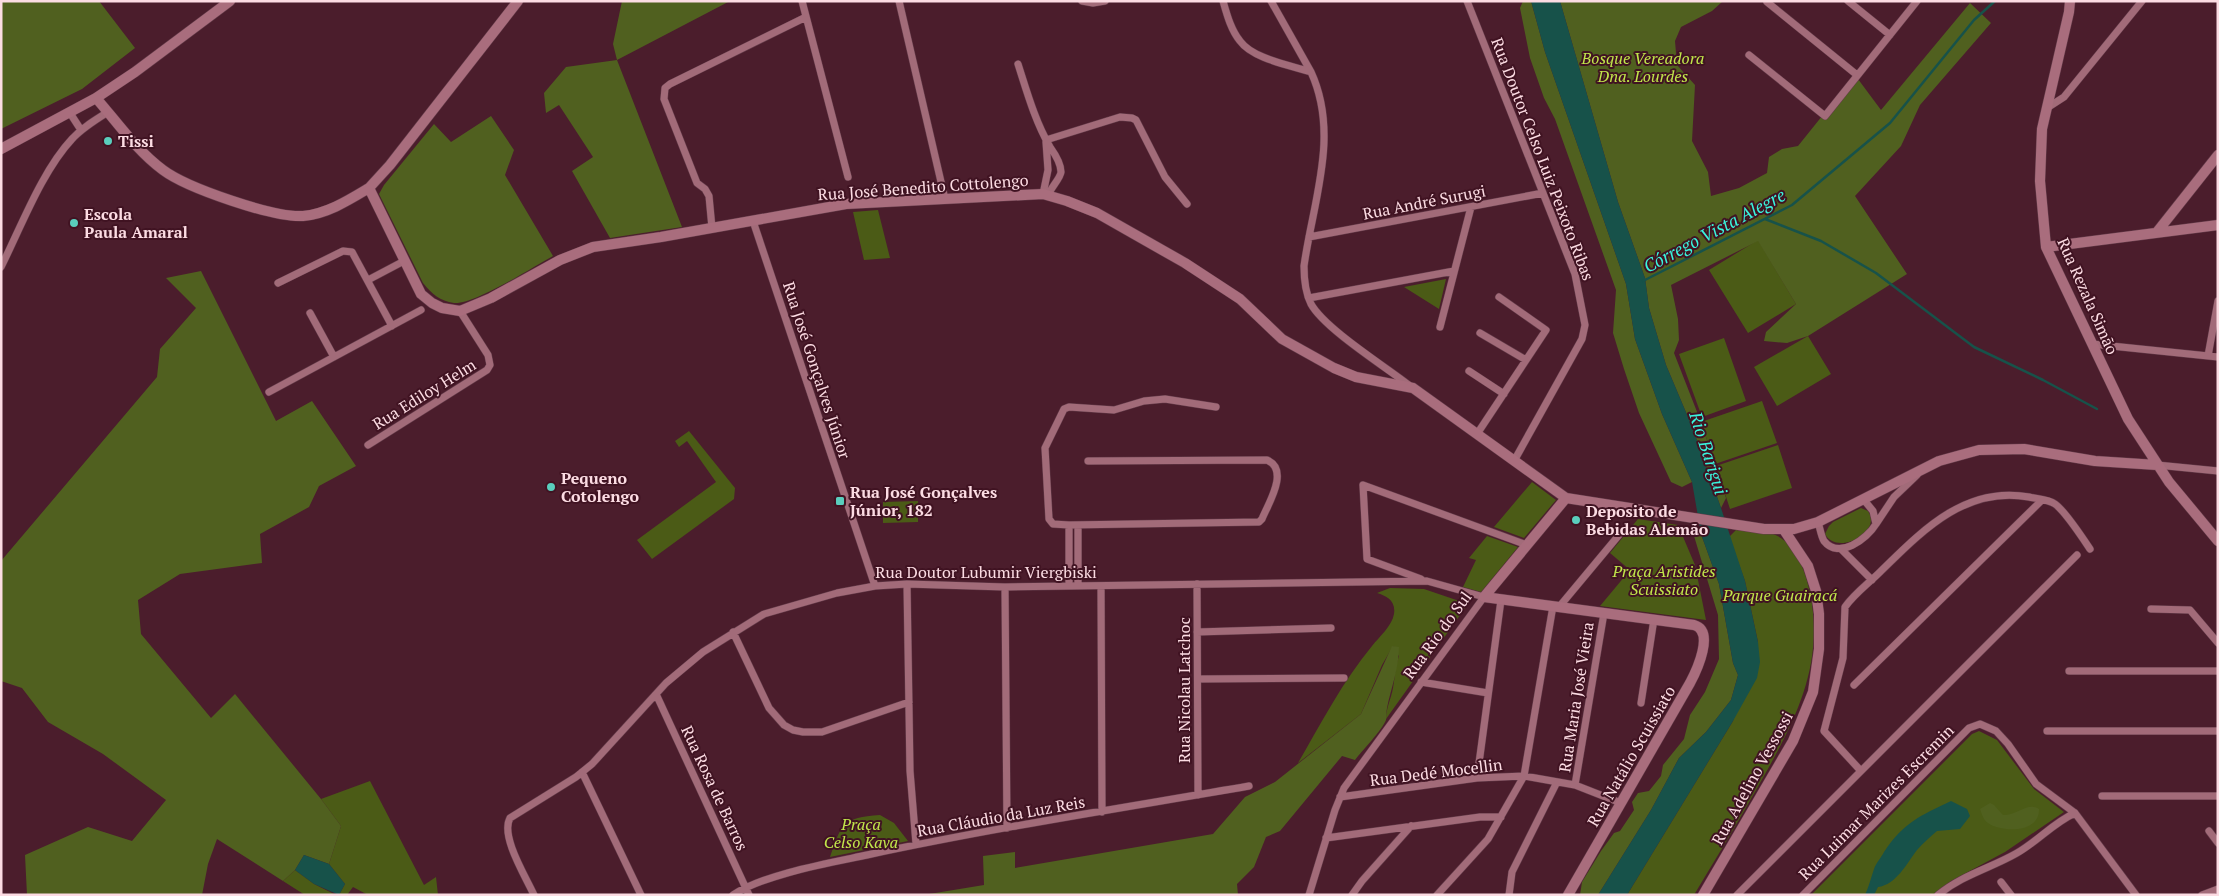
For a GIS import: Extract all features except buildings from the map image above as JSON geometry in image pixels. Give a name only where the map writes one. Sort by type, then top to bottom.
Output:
[{"type":"main road","points":[[1,149],[96,98],[135,72],[230,1]]},
{"type":"main road","points":[[96,98],[153,162],[177,179],[260,208],[293,216],[315,214],[369,188],[390,165],[518,1]]},
{"type":"main road","name":"Rua Rezala Simão","points":[[2070,1],[2042,129],[2040,181],[2046,247],[2117,398],[2157,465],[2186,504],[2218,541]]},
{"type":"main road","points":[[2157,232],[2218,155]]},
{"type":"main road","points":[[369,188],[417,288],[426,299],[442,308],[460,312]]},
{"type":"main road","name":"Rua José Benedito Cottolengo","points":[[460,312],[478,305],[560,260],[584,250],[840,205],[1046,195],[1097,213],[1185,263],[1240,300],[1282,339],[1334,368],[1356,377],[1413,388],[1566,498],[1738,526],[1784,530],[1801,528],[1818,522],[1924,468],[1964,452],[1993,448],[2024,449],[2095,461],[2157,465]]},
{"type":"main road","points":[[2046,247],[2218,225]]},
{"type":"main road","name":"Rua Rio do Sul","points":[[1484,597],[1566,498]]},
{"type":"main road","name":"Rua Adelino Vessossi","points":[[1703,895],[1793,741],[1813,692],[1819,649],[1819,614],[1816,591],[1808,566],[1784,530]]},
{"type":"main road","points":[[1484,597],[1654,620]]},
{"type":"main road","name":"Rua Natálio Scuissiato","points":[[1568,895],[1695,672],[1702,652],[1703,633],[1701,628],[1694,625],[1654,620]]},
{"type":"street","points":[[802,1],[848,177]]},
{"type":"street","points":[[899,1],[945,199]]},
{"type":"street","points":[[1082,1],[1093,3],[1105,1]]},
{"type":"street","points":[[1222,1],[1240,42],[1252,53],[1311,72]]},
{"type":"street","points":[[1226,1],[1227,14]]},
{"type":"street","points":[[1271,1],[1311,72],[1321,99],[1325,141],[1304,274],[1309,298],[1317,311],[1329,324],[1413,388]]},
{"type":"street","name":"Rua Doutor Celso Luiz Peixoto Ribas","points":[[1467,1],[1575,274],[1585,328],[1582,339],[1514,461]]},
{"type":"street","points":[[1848,1],[1890,35]]},
{"type":"street","points":[[1749,54],[1825,116],[1917,1]]},
{"type":"street","points":[[2047,108],[2064,97],[2142,1]]},
{"type":"street","points":[[1767,2],[1857,75]]},
{"type":"street","points":[[712,228],[709,196],[705,189],[697,183],[664,99],[665,88],[806,17]]},
{"type":"street","points":[[1018,64],[1037,122],[1057,158],[1061,171],[1046,195]]},
{"type":"street","points":[[1,267],[50,170],[71,140],[81,130],[108,112]]},
{"type":"street","points":[[70,113],[81,130]]},
{"type":"street","points":[[1046,140],[1120,117],[1132,118],[1136,120],[1165,177],[1187,204]]},
{"type":"street","points":[[1046,140],[1048,161],[1046,195]]},
{"type":"street","name":"Rua André Surugi","points":[[1309,237],[1543,193]]},
{"type":"street","points":[[1440,326],[1471,207]]},
{"type":"street","name":"Rua José Gonçalves Júnior","points":[[753,221],[875,586]]},
{"type":"street","points":[[278,283],[348,250],[352,252],[392,326]]},
{"type":"street","points":[[368,280],[404,261]]},
{"type":"street","points":[[1309,298],[1454,271]]},
{"type":"street","points":[[1477,434],[1546,330],[1499,297]]},
{"type":"street","points":[[2208,356],[2218,302]]},
{"type":"street","points":[[269,392],[421,310]]},
{"type":"street","points":[[310,312],[334,357]]},
{"type":"street","name":"Rua Ediloy Helm","points":[[368,445],[487,370],[490,365],[488,356],[460,312]]},
{"type":"street","points":[[1480,333],[1526,360]]},
{"type":"street","points":[[2092,344],[2218,358]]},
{"type":"street","points":[[1470,371],[1504,394]]},
{"type":"street","points":[[1088,461],[1262,460],[1271,462],[1275,466],[1278,476],[1262,519],[1255,523],[1069,525],[1053,524],[1049,519],[1045,448],[1064,409],[1069,407],[1114,410],[1144,401],[1165,398],[1216,407]]},
{"type":"street","points":[[2157,465],[2218,471]]},
{"type":"street","points":[[1841,549],[1862,539],[1876,524],[1894,497],[1924,468]]},
{"type":"street","points":[[1427,581],[1366,559],[1363,486],[1528,545]]},
{"type":"street","points":[[1861,770],[1824,731],[1843,658],[1845,607],[1924,529],[1954,510],[1994,496],[2013,495],[2056,504],[2090,548]]},
{"type":"street","points":[[1864,500],[1873,511],[1876,524]]},
{"type":"street","points":[[1854,685],[2042,500]]},
{"type":"street","points":[[1818,522],[1826,542],[1841,549],[1872,580]]},
{"type":"street","points":[[1069,525],[1069,586]]},
{"type":"street","points":[[1078,525],[1078,586]]},
{"type":"street","points":[[1438,895],[1484,844],[1524,776],[1556,607],[1624,529]]},
{"type":"street","points":[[1737,895],[2077,555]]},
{"type":"street","name":"Rua Doutor Lubumir Viergbiski","points":[[534,895],[509,840],[508,823],[514,814],[582,772],[603,753],[656,694],[688,663],[733,632],[776,609],[837,593],[875,586],[908,584],[1005,587],[1427,581],[1484,597]]},
{"type":"street","points":[[908,584],[910,778],[916,844]]},
{"type":"street","name":"Rua Nicolau Latchoc","points":[[1197,584],[1198,795]]},
{"type":"street","points":[[1101,586],[1102,812]]},
{"type":"street","points":[[1005,587],[1007,828]]},
{"type":"street","name":"Rua Rio do Sul","points":[[1309,895],[1340,797],[1357,768],[1484,597]]},
{"type":"street","points":[[1476,778],[1501,600]]},
{"type":"street","points":[[2152,609],[2190,610],[2218,643]]},
{"type":"street","name":"Rua Maria José Vieira","points":[[1575,785],[1604,613]]},
{"type":"street","points":[[1641,703],[1654,620]]},
{"type":"street","points":[[1197,632],[1332,628]]},
{"type":"street","points":[[733,632],[770,708],[784,725],[793,730],[822,732],[909,702]]},
{"type":"street","points":[[2069,671],[2218,671]]},
{"type":"street","points":[[1198,679],[1344,678]]},
{"type":"street","points":[[1421,682],[1488,693]]},
{"type":"street","name":"Rua Rosa de Barros","points":[[656,694],[749,895]]},
{"type":"street","name":"Rua Luimar Marizes Escremin","points":[[1803,895],[1969,728],[1980,724],[1996,732],[2008,744],[2036,784],[2075,813]]},
{"type":"street","points":[[2047,731],[2218,731]]},
{"type":"street","points":[[582,772],[641,895]]},
{"type":"street","name":"Rua Dedé Mocellin","points":[[1340,797],[1476,778],[1524,776],[1575,785],[1621,803]]},
{"type":"street","points":[[1509,895],[1512,872],[1557,782]]},
{"type":"street","name":"Rua Cláudio da Luz Reis","points":[[733,895],[745,887],[816,867],[916,844],[1249,786]]},
{"type":"street","points":[[2102,796],[2218,796]]},
{"type":"street","points":[[1938,895],[1958,881],[2019,852],[2057,823],[2075,813],[2136,895]]},
{"type":"street","points":[[1326,838],[1480,817],[1500,817]]},
{"type":"street","points":[[1352,895],[1411,826]]},
{"type":"street","points":[[2209,831],[2218,843]]},
{"type":"street","points":[[2001,882],[2011,895]]},
{"type":"street","points":[[2202,895],[2218,889]]},
{"type":"green space","points":[[1,1],[99,1],[135,48],[82,89],[1,129]]},
{"type":"green space","points":[[622,1],[730,1],[617,60],[613,44]]},
{"type":"green space","points":[[1523,1],[1531,1],[1545,52],[1626,284],[1635,339],[1662,414],[1692,482],[1682,487],[1671,482],[1639,413],[1624,369],[1613,333],[1616,290],[1555,119],[1544,98],[1530,58],[1520,8]]},
{"type":"green space","name":"Bosque Vereadora Dna. Lourdes","points":[[1560,1],[1723,1],[1712,11],[1681,27],[1675,41],[1677,65],[1695,85],[1692,141],[1708,172],[1711,196],[1739,188],[1767,173],[1769,157],[1782,149],[1798,146],[1855,75],[1881,110],[1970,3],[1991,23],[1920,105],[1901,146],[1855,196],[1907,274],[1808,336],[1787,343],[1764,341],[1766,332],[1796,304],[1758,241],[1671,285],[1678,319],[1679,340],[1674,353],[1701,422],[1726,498],[1721,508],[1693,429],[1666,365],[1649,308],[1645,278],[1618,202]]},
{"type":"green space","points":[[617,60],[682,227],[610,238],[572,171],[593,157],[559,105],[546,113],[544,93],[566,67]]},
{"type":"green space","points":[[491,116],[514,150],[505,175],[553,256],[489,292],[463,302],[449,302],[437,296],[423,283],[379,194],[384,185],[434,124],[451,142]]},
{"type":"green space","points":[[878,210],[890,258],[864,260],[853,212]]},
{"type":"green space","points":[[1758,240],[1796,304],[1748,333],[1709,270]]},
{"type":"green space","points":[[201,271],[276,421],[312,401],[356,466],[319,486],[309,507],[260,534],[262,563],[180,574],[138,600],[141,634],[211,718],[235,694],[341,826],[329,864],[304,855],[295,870],[283,881],[217,839],[208,864],[202,895],[27,895],[25,855],[88,827],[132,841],[166,800],[103,754],[48,722],[22,688],[1,681],[1,561],[157,377],[160,349],[196,308],[166,278]]},
{"type":"green space","points":[[1446,279],[1439,309],[1404,287]]},
{"type":"green space","points":[[1808,336],[1831,374],[1777,406],[1754,367]]},
{"type":"green space","points":[[1724,338],[1746,401],[1702,417],[1679,354]]},
{"type":"green space","points":[[1762,401],[1777,443],[1715,464],[1701,422]]},
{"type":"green space","points":[[689,431],[735,488],[734,499],[652,559],[637,540],[716,482],[687,441],[679,447],[675,441]]},
{"type":"green space","points":[[1778,445],[1792,488],[1730,509],[1716,466]]},
{"type":"green space","points":[[1532,482],[1556,500],[1524,538],[1494,527]]},
{"type":"green space","points":[[918,501],[918,522],[883,523],[883,502]]},
{"type":"green space","points":[[1861,508],[1868,511],[1871,519],[1869,527],[1864,534],[1856,539],[1838,543],[1831,540],[1825,534],[1833,522]]},
{"type":"green space","name":"Praça Aristides Scuissiato","points":[[1638,519],[1678,525],[1695,565],[1706,620],[1600,606],[1630,570],[1610,553]]},
{"type":"green space","name":"Parque Guairacá","points":[[1736,530],[1769,533],[1781,538],[1794,551],[1803,568],[1810,593],[1814,620],[1810,669],[1803,693],[1795,716],[1773,761],[1694,895],[1627,895],[1733,721],[1758,642],[1745,581],[1729,537]]},
{"type":"green space","points":[[1701,534],[1719,584],[1733,663],[1738,675],[1731,700],[1706,732],[1679,758],[1651,810],[1598,895],[1580,895],[1582,882],[1601,851],[1614,833],[1620,831],[1634,810],[1632,802],[1638,793],[1649,791],[1661,776],[1663,765],[1684,739],[1690,715],[1705,692],[1719,659],[1718,615],[1694,536]]},
{"type":"green space","points":[[1487,536],[1518,547],[1481,592],[1463,587],[1476,560],[1469,558]]},
{"type":"green space","points":[[1390,588],[1424,589],[1468,604],[1386,719],[1399,656],[1393,646],[1382,665],[1361,714],[1298,763],[1351,673],[1391,623],[1394,606],[1387,598],[1377,593]]},
{"type":"green space","points":[[1392,646],[1399,647],[1399,655],[1384,724],[1355,760],[1342,756],[1280,831],[1266,837],[1254,867],[1237,884],[1238,895],[923,895],[984,885],[983,856],[1015,852],[1015,868],[1213,834],[1245,797],[1275,782],[1361,714]]},
{"type":"green space","points":[[1979,731],[1997,740],[2034,789],[2064,812],[2005,852],[1951,881],[1932,895],[1811,895],[1972,734]]},
{"type":"green space","points":[[370,781],[424,885],[436,877],[438,895],[368,895],[353,887],[347,895],[339,895],[345,884],[329,864],[341,826],[321,799]]},
{"type":"green space","points":[[1990,803],[2003,815],[2035,807],[2039,809],[2038,817],[2027,827],[2019,829],[1994,826],[1985,820],[1980,809]]},
{"type":"green space","name":"Praça Celso Kava","points":[[880,815],[894,823],[908,841],[830,857],[845,824],[858,818]]},
{"type":"green space","points":[[295,870],[314,884],[336,895],[305,895],[283,881]]},
{"type":"shaded area","name":"Rio Barigui","points":[[1531,1],[1560,1],[1618,202],[1645,278],[1649,308],[1666,365],[1693,429],[1721,508],[1745,581],[1758,642],[1760,662],[1757,678],[1733,721],[1627,895],[1598,895],[1651,810],[1679,758],[1706,732],[1731,700],[1738,675],[1733,663],[1719,584],[1701,534],[1692,482],[1662,414],[1635,339],[1626,284],[1545,52]]},
{"type":"shaded area","points":[[1951,801],[1967,809],[1970,816],[1960,829],[1937,831],[1917,850],[1896,878],[1878,887],[1874,895],[1865,895],[1876,865],[1899,833],[1921,816]]},
{"type":"shaded area","points":[[304,855],[329,864],[345,884],[339,895],[314,884],[295,870]]},
{"type":"waterway","name":"Córrego Vista Alegre","points":[[1643,281],[1792,205],[1890,123],[1974,20],[1995,1]]},
{"type":"waterway","points":[[1765,219],[1821,241],[1876,273],[1974,347],[2043,380],[2097,409]]},
{"type":"place","name":"Tissi","points":[[108,141]]},
{"type":"place","name":"Escola Paula Amaral","points":[[74,223]]},
{"type":"place","name":"Pequeno Cotolengo","points":[[551,487]]},
{"type":"place","name":"Rua José Gonçalves Júnior, 182","points":[[840,501]]},
{"type":"place","name":"Deposito de Bebidas Alemão","points":[[1576,520]]}]
